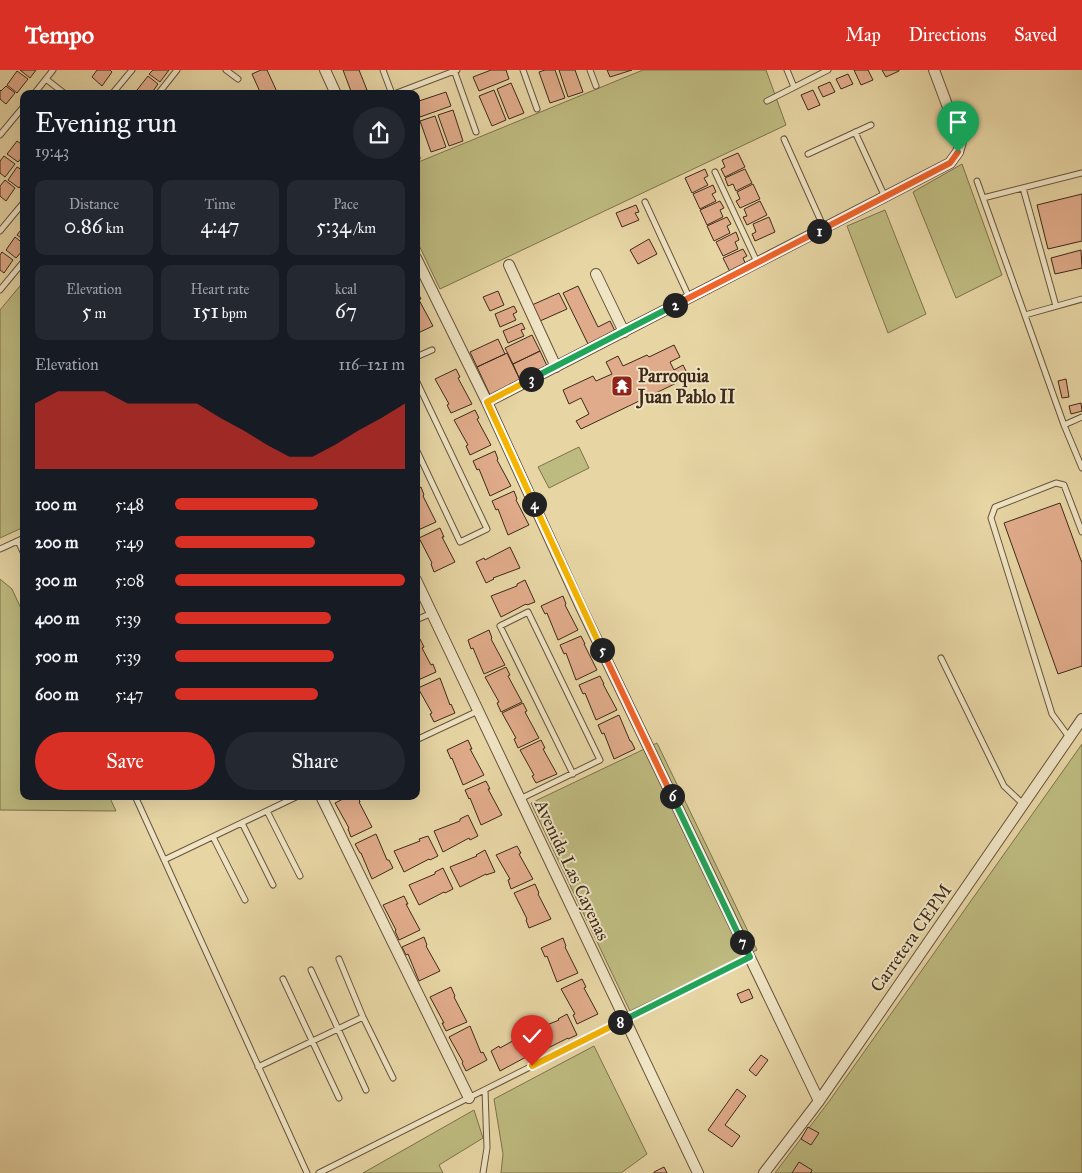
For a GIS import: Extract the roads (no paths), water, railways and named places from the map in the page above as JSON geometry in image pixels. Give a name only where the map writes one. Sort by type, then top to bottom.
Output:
[{"type":"street","points":[[326,70],[334,90]]},
{"type":"street","points":[[487,402],[950,163],[958,152],[961,142],[934,70]]},
{"type":"street","points":[[509,265],[556,367]]},
{"type":"street","points":[[420,266],[487,402],[581,606],[819,1100]]},
{"type":"street","points":[[596,274],[624,332]]},
{"type":"street","name":"Avenida Las Cayenas","points":[[420,588],[698,1173]]},
{"type":"street","name":"Carretera CEPM","points":[[764,1173],[819,1100],[1082,719]]},
{"type":"street","points":[[323,800],[469,1098]]},
{"type":"lane","points":[[37,90],[53,70]]},
{"type":"lane","points":[[115,90],[132,70]]},
{"type":"lane","points":[[161,90],[177,70]]},
{"type":"lane","points":[[226,70],[238,79]]},
{"type":"lane","points":[[383,70],[391,90]]},
{"type":"lane","points":[[403,90],[455,70],[476,132]]},
{"type":"lane","points":[[523,70],[537,109]]},
{"type":"lane","points":[[590,70],[596,86]]},
{"type":"lane","points":[[787,70],[794,88]]},
{"type":"lane","points":[[767,101],[828,70]]},
{"type":"lane","points":[[46,79],[60,90]]},
{"type":"lane","points":[[0,135],[20,111]]},
{"type":"lane","points":[[808,154],[871,125]]},
{"type":"lane","points":[[855,132],[885,197]]},
{"type":"lane","points":[[784,139],[824,228]]},
{"type":"lane","points":[[715,172],[757,263]]},
{"type":"lane","points":[[984,198],[1082,173]]},
{"type":"lane","points":[[977,181],[1064,425],[1082,468]]},
{"type":"lane","points":[[1022,188],[1056,306]]},
{"type":"lane","points":[[644,202],[689,298]]},
{"type":"lane","points":[[0,231],[20,207]]},
{"type":"lane","points":[[0,290],[20,266]]},
{"type":"lane","points":[[1025,315],[1082,299]]},
{"type":"lane","points":[[420,355],[432,350]]},
{"type":"lane","points":[[420,388],[487,529],[460,542],[420,457]]},
{"type":"lane","points":[[1064,425],[1082,417]]},
{"type":"lane","points":[[1070,738],[1052,714],[992,518],[995,507],[1056,483],[1064,485],[1082,532]]},
{"type":"lane","points":[[0,549],[18,541],[20,545]]},
{"type":"lane","points":[[520,799],[572,774],[600,760],[528,612],[500,626],[572,774]]},
{"type":"lane","points":[[420,618],[432,613]]},
{"type":"lane","points":[[941,658],[1004,786],[1023,805]]},
{"type":"lane","points":[[420,738],[478,711]]},
{"type":"lane","points":[[136,800],[307,1173]]},
{"type":"lane","points":[[164,860],[290,800]]},
{"type":"lane","points":[[267,811],[300,876]]},
{"type":"lane","points":[[242,823],[273,885]]},
{"type":"lane","points":[[213,837],[245,900]]},
{"type":"lane","points":[[319,1173],[750,957]]},
{"type":"lane","points":[[339,959],[363,1016],[393,1078]]},
{"type":"lane","points":[[311,970],[366,1090]]},
{"type":"lane","points":[[283,980],[339,1098]]},
{"type":"lane","points":[[258,1067],[363,1016]]},
{"type":"lane","points":[[483,1173],[487,1148],[485,1090]]},
{"type":"place","name":"Parroquia Juan Pablo II","points":[[622,386]]}]
